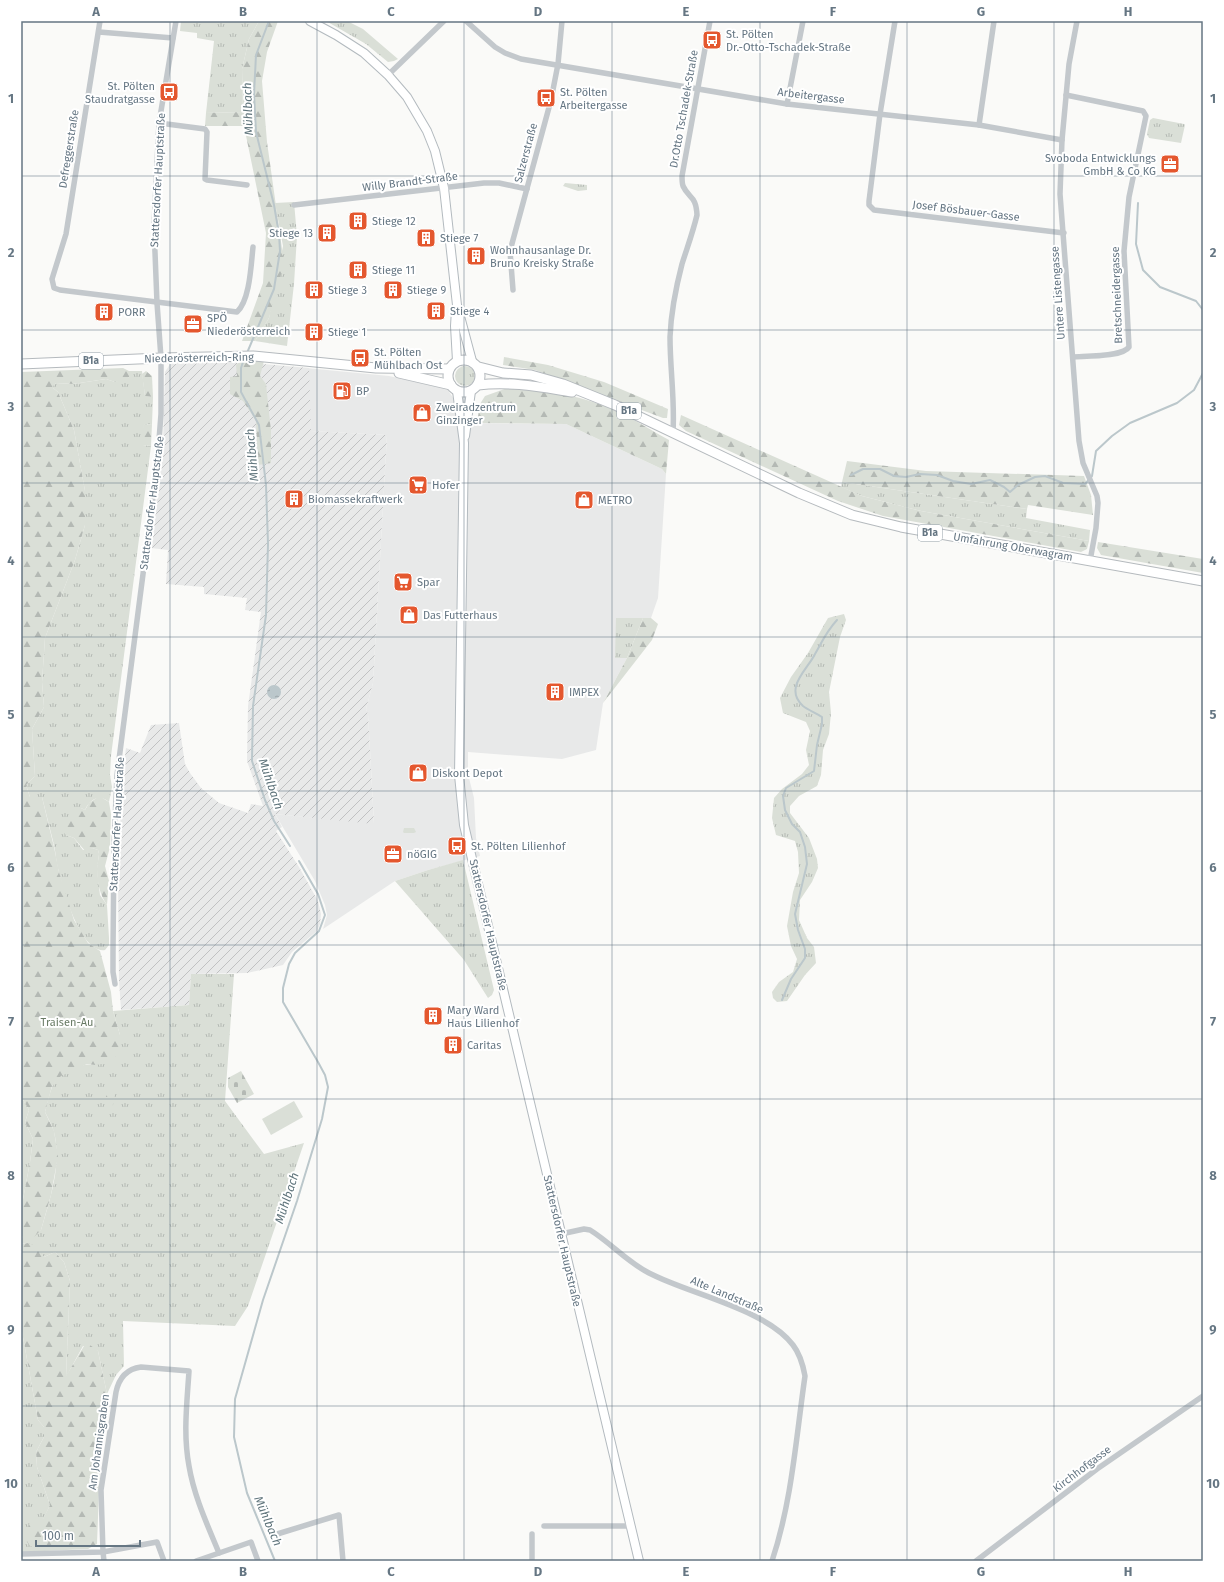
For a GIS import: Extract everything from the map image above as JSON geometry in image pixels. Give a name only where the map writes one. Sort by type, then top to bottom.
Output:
[{"type":"main road","points":[[310,21],[336,35],[364,53],[388,75],[407,97],[427,131],[435,152],[444,188],[457,305],[475,364],[481,376],[475,388]]},
{"type":"main road","points":[[454,388],[448,378],[449,369],[457,361],[455,326],[457,305]]},
{"type":"main road","name":"Niederösterreich-Ring","points":[[21,364],[253,356],[376,368],[449,369]]},
{"type":"main road","name":"B1a","points":[[457,361],[462,359],[503,373],[531,376],[583,393],[615,405],[673,432]]},
{"type":"main road","name":"Niederösterreich-Ring","points":[[376,368],[454,388]]},
{"type":"main road","name":"B1a","points":[[454,388],[462,392],[490,384],[562,387]]},
{"type":"main road","name":"Stattersdorfer Hauptstraße","points":[[454,388],[464,443],[459,776],[464,825],[639,1561]]},
{"type":"main road","name":"Stattersdorfer Hauptstraße","points":[[464,443],[468,426],[469,403],[475,388]]},
{"type":"main road","name":"Umfahrung Oberwagram","points":[[673,432],[799,493],[852,515],[901,527],[1203,581]]},
{"type":"street","name":"Defreggerstraße","points":[[100,21],[66,234],[52,278],[53,286],[56,290],[157,303]]},
{"type":"street","name":"Stattersdorfer Hauptstraße","points":[[115,984],[113,972],[114,844],[117,775],[158,466],[161,414],[161,358],[154,227],[159,123],[176,21]]},
{"type":"street","points":[[388,75],[444,21]]},
{"type":"street","name":"Arbeitergasse","points":[[466,21],[495,47],[504,53],[521,59],[558,64],[697,90],[787,104],[979,125],[1062,140]]},
{"type":"street","name":"Salzerstraße","points":[[513,290],[510,250],[551,100],[558,64],[562,21]]},
{"type":"street","name":"Dr.Otto Tschadek-Straße","points":[[673,432],[674,416],[670,337],[672,316],[682,265],[697,215],[697,206],[694,199],[683,185],[682,176],[710,21]]},
{"type":"street","points":[[787,104],[803,21]]},
{"type":"street","points":[[880,114],[895,21]]},
{"type":"street","points":[[979,125],[994,21]]},
{"type":"street","name":"Untere Listengasse","points":[[1077,21],[1069,64],[1062,140],[1060,194],[1079,441],[1083,463],[1097,496],[1098,511],[1090,561]]},
{"type":"street","points":[[98,32],[173,38]]},
{"type":"street","name":"Bretschneidergasse","points":[[1066,95],[1143,111],[1146,116],[1129,197],[1124,251],[1129,347],[1127,350],[1120,353],[1073,357]]},
{"type":"street","name":"Josef Bösbauer-Gasse","points":[[880,114],[869,204],[874,210],[1064,233]]},
{"type":"street","points":[[159,123],[205,128],[207,132],[205,179],[247,185]]},
{"type":"street","name":"Willy Brandt-Straße","points":[[294,205],[484,183],[527,189]]},
{"type":"street","points":[[157,303],[237,312],[242,308],[246,298],[253,247]]},
{"type":"street","name":"Alte Landstraße","points":[[561,1234],[584,1229],[590,1230],[627,1259],[649,1273],[742,1310],[773,1327],[793,1345],[802,1363],[806,1376],[788,1496],[779,1540],[772,1561]]},
{"type":"street","name":"Am Johannisgraben","points":[[103,1552],[101,1490],[116,1392],[124,1375],[133,1368],[141,1367],[189,1371],[185,1420],[189,1466],[201,1510],[219,1553]]},
{"type":"street","name":"Kirchhofgasse","points":[[976,1561],[1098,1469],[1203,1396]]},
{"type":"street","points":[[274,1535],[339,1515],[343,1561]]},
{"type":"street","points":[[544,1526],[631,1526]]},
{"type":"street","points":[[532,1534],[532,1561]]},
{"type":"street","points":[[21,1554],[103,1552],[157,1542],[164,1561]]},
{"type":"street","points":[[196,1561],[251,1542],[258,1561]]},
{"type":"street","points":[[103,1552],[104,1561]]},
{"type":"shaded area","points":[[240,362],[309,368],[311,431],[387,435],[373,683],[366,709],[368,714],[374,824],[275,814],[282,827],[276,831],[299,867],[318,901],[321,914],[320,924],[317,931],[292,952],[283,965],[247,973],[191,974],[189,1005],[121,1010],[119,980],[118,878],[122,781],[126,748],[140,753],[151,725],[179,723],[185,764],[201,788],[219,803],[248,813],[251,804],[263,806],[247,761],[248,706],[261,612],[245,610],[247,598],[204,594],[204,587],[166,584],[168,550],[151,548],[163,445],[165,372],[170,364]]},
{"type":"shaded area","points":[[306,368],[389,376],[447,389],[456,402],[458,423],[566,424],[662,469],[666,474],[658,598],[651,618],[616,619],[616,658],[627,658],[603,703],[596,750],[562,759],[468,752],[468,774],[474,798],[476,838],[480,856],[428,870],[395,881],[323,929],[327,915],[325,905],[315,881],[275,814],[374,823],[368,714],[366,709],[373,683],[387,435],[311,431]]},
{"type":"green space","points":[[181,21],[259,21],[249,39],[242,69],[243,112],[206,113],[214,41],[197,38],[197,33],[180,31]]},
{"type":"green space","points":[[259,21],[278,21],[267,52],[262,81],[267,142],[284,263],[269,318],[255,341],[242,341],[263,283],[266,233],[244,126],[205,126],[206,113],[243,112],[242,69],[249,39]]},
{"type":"green space","points":[[326,21],[347,21],[363,29],[398,59],[388,62],[366,44]]},
{"type":"green space","points":[[1153,118],[1184,124],[1181,143],[1149,138],[1147,134],[1150,120]]},
{"type":"green space","points":[[565,183],[587,185],[587,190],[578,191],[563,186]]},
{"type":"green space","points":[[294,202],[297,236],[294,284],[287,346],[255,341],[269,318],[283,246],[275,203]]},
{"type":"green space","points":[[504,357],[548,365],[604,382],[668,409],[667,418],[663,418],[535,370],[503,365]]},
{"type":"green space","points":[[241,361],[264,361],[260,376],[266,384],[271,431],[271,463],[258,465],[256,421],[243,401],[230,394],[230,377],[237,376],[236,365]]},
{"type":"green space","points":[[465,366],[472,369],[475,376],[472,383],[465,386],[458,383],[455,376],[458,369]]},
{"type":"green space","name":"Traisen-Au","points":[[123,368],[129,371],[129,377],[124,381],[115,382],[106,379],[73,384],[56,383],[53,386],[53,388],[58,392],[74,430],[85,491],[85,525],[75,560],[45,638],[42,682],[44,707],[32,729],[35,776],[26,785],[30,797],[42,797],[59,872],[74,920],[88,943],[100,951],[111,992],[113,1011],[120,1035],[120,1046],[118,1055],[108,1063],[95,1065],[87,1064],[61,1076],[52,1086],[45,1112],[54,1131],[58,1156],[51,1195],[41,1230],[33,1238],[23,1238],[21,1234],[21,1210],[33,1139],[25,1122],[29,1110],[21,1096],[21,372]]},
{"type":"green space","points":[[129,371],[142,371],[145,396],[153,397],[152,424],[144,425],[143,445],[151,446],[111,756],[110,775],[112,787],[109,802],[99,798],[92,801],[85,810],[81,808],[66,835],[74,838],[83,850],[92,848],[98,850],[97,870],[100,895],[107,905],[109,945],[105,950],[96,949],[88,942],[74,919],[61,881],[42,797],[30,797],[26,785],[35,776],[32,729],[44,707],[42,682],[45,638],[75,560],[85,525],[85,491],[74,430],[58,392],[52,386],[56,383],[73,384],[106,379],[115,382],[129,377]]},
{"type":"green space","points":[[146,371],[152,376],[153,397],[145,396],[142,374]]},
{"type":"green space","points":[[510,387],[551,392],[579,398],[606,406],[638,422],[669,440],[666,474],[662,469],[566,424],[477,423],[480,404],[485,396]]},
{"type":"green space","points":[[681,415],[862,496],[921,511],[1089,541],[1087,549],[1081,552],[883,516],[838,501],[686,431],[679,425]]},
{"type":"green space","points":[[152,424],[151,446],[143,445],[140,438],[144,425]]},
{"type":"green space","points":[[847,461],[926,471],[1084,476],[1091,495],[1093,515],[1028,505],[1027,509],[842,482]]},
{"type":"green space","points":[[842,482],[1027,509],[1026,518],[1090,530],[1089,541],[921,511],[862,496],[841,487]]},
{"type":"green space","points":[[1098,542],[1203,559],[1203,573],[1101,555],[1097,548]]},
{"type":"green space","points":[[844,614],[846,620],[840,637],[829,692],[831,713],[829,734],[823,750],[821,775],[817,786],[799,796],[790,806],[790,813],[809,838],[817,859],[818,868],[812,882],[800,900],[799,920],[807,938],[814,947],[816,963],[805,975],[787,1001],[777,1002],[773,998],[772,992],[779,982],[793,972],[797,959],[791,946],[787,926],[793,892],[799,873],[798,852],[795,841],[776,835],[772,818],[774,798],[782,789],[802,774],[809,765],[806,750],[810,731],[806,722],[783,713],[780,698],[791,677],[808,653],[828,618]]},
{"type":"green space","points":[[616,618],[643,618],[627,658],[615,658]]},
{"type":"green space","points":[[643,618],[651,618],[658,624],[652,640],[603,703],[627,658]]},
{"type":"green space","points":[[98,797],[101,797],[109,802],[111,814],[110,847],[105,866],[109,881],[107,905],[102,897],[98,883],[98,850],[92,848],[86,852],[74,838],[66,835],[61,829],[75,808],[85,810],[89,803]]},
{"type":"green space","points":[[404,828],[414,828],[416,832],[404,833]]},
{"type":"green space","points":[[463,860],[494,990],[492,995],[488,998],[464,960],[395,881]]},
{"type":"green space","points":[[191,974],[234,974],[225,1101],[264,1154],[304,1143],[248,1306],[235,1326],[123,1321],[124,1366],[116,1375],[107,1394],[98,1351],[83,1346],[66,1377],[70,1281],[64,1262],[55,1252],[44,1257],[28,1243],[21,1244],[21,1234],[23,1238],[41,1230],[54,1182],[57,1157],[56,1144],[53,1129],[45,1112],[52,1087],[59,1077],[70,1070],[83,1065],[95,1065],[120,1035],[113,1011],[189,1005]]},
{"type":"green space","points":[[241,1071],[254,1094],[237,1103],[228,1087],[228,1078]]},
{"type":"green space","points":[[109,1090],[114,1090],[115,1094],[113,1105],[107,1106],[105,1099]]},
{"type":"green space","points":[[21,1096],[29,1110],[25,1122],[33,1139],[21,1210]]},
{"type":"green space","points":[[294,1101],[303,1117],[271,1135],[262,1119]]},
{"type":"green space","points":[[28,1243],[37,1246],[44,1257],[55,1252],[64,1262],[70,1281],[66,1376],[84,1346],[90,1345],[98,1351],[107,1394],[106,1422],[100,1465],[97,1544],[88,1549],[45,1551],[30,1546],[25,1539],[31,1518],[43,1519],[50,1505],[37,1467],[36,1452],[44,1437],[44,1427],[38,1420],[21,1326],[21,1244]]},
{"type":"green space","points":[[21,1326],[38,1420],[44,1427],[44,1437],[36,1452],[37,1467],[50,1505],[43,1520],[45,1551],[21,1552]]},
{"type":"water","points":[[274,685],[279,687],[281,692],[279,697],[274,699],[269,697],[267,692],[269,687]]},
{"type":"waterway","name":"Mühlbach","points":[[247,353],[274,289],[280,251],[279,234],[274,205],[256,132],[254,94],[256,55],[269,21]]},
{"type":"waterway","points":[[1138,203],[1136,244],[1143,270],[1160,287],[1196,301],[1203,310]]},
{"type":"waterway","name":"Mühlbach","points":[[244,359],[241,368],[241,392],[259,425],[266,485],[268,544],[266,615],[253,706],[252,761],[265,800],[274,821],[290,846]]},
{"type":"waterway","points":[[851,475],[863,469],[880,469],[894,476],[906,477],[920,474],[937,475],[953,481],[971,484],[990,480],[1004,487],[1010,492],[1018,485],[1035,477],[1045,476],[1063,483],[1085,484],[1092,476],[1096,451],[1112,436],[1130,423],[1177,403],[1194,390],[1203,373]]},
{"type":"waterway","points":[[782,1000],[791,979],[805,958],[805,949],[798,930],[795,914],[807,864],[805,847],[800,832],[792,824],[785,810],[783,796],[786,788],[814,771],[817,745],[822,724],[822,717],[803,706],[797,699],[795,692],[796,686],[803,672],[812,660],[830,628],[837,620]]},
{"type":"waterway","name":"Mühlbach","points":[[275,1561],[247,1493],[234,1437],[235,1399],[263,1300],[297,1201],[322,1119],[328,1087],[325,1075],[283,1002],[283,988],[289,964],[295,953],[319,931],[325,915],[318,894],[299,861]]},
{"type":"place","name":"St. Pölten Dr.-Otto-Tschadek-Straße","points":[[712,40]]},
{"type":"place","name":"St. Pölten Staudratgasse","points":[[169,92]]},
{"type":"place","name":"St. Pölten Arbeitergasse","points":[[546,98]]},
{"type":"place","name":"Svoboda Entwicklungs GmbH & Co KG","points":[[1170,164]]},
{"type":"place","name":"Stiege 12","points":[[358,221]]},
{"type":"place","name":"Stiege 13","points":[[327,233]]},
{"type":"place","name":"Stiege 7","points":[[426,238]]},
{"type":"place","name":"Wohnhausanlage Dr. Bruno Kreisky Straße","points":[[476,256]]},
{"type":"place","name":"Stiege 11","points":[[358,270]]},
{"type":"place","name":"Stiege 3","points":[[314,290]]},
{"type":"place","name":"Stiege 9","points":[[393,290]]},
{"type":"place","name":"Stiege 4","points":[[436,311]]},
{"type":"place","name":"PORR","points":[[104,312]]},
{"type":"place","name":"SPÖ Niederösterreich","points":[[193,324]]},
{"type":"place","name":"Stiege 1","points":[[314,332]]},
{"type":"place","name":"St. Pölten Mühlbach Ost","points":[[360,358]]},
{"type":"place","name":"BP","points":[[342,391]]},
{"type":"place","name":"Zweiradzentrum Ginzinger","points":[[422,413]]},
{"type":"place","name":"Hofer","points":[[418,485]]},
{"type":"place","name":"Biomassekraftwerk","points":[[294,499]]},
{"type":"place","name":"METRO","points":[[584,500]]},
{"type":"place","name":"Spar","points":[[403,582]]},
{"type":"place","name":"Das Futterhaus","points":[[409,615]]},
{"type":"place","name":"IMPEX","points":[[555,692]]},
{"type":"place","name":"Diskont Depot","points":[[418,773]]},
{"type":"place","name":"St. Pölten Lilienhof","points":[[457,846]]},
{"type":"place","name":"nöGIG","points":[[393,854]]},
{"type":"place","name":"Mary Ward Haus Lilienhof","points":[[433,1016]]},
{"type":"place","name":"Caritas","points":[[453,1045]]}]
